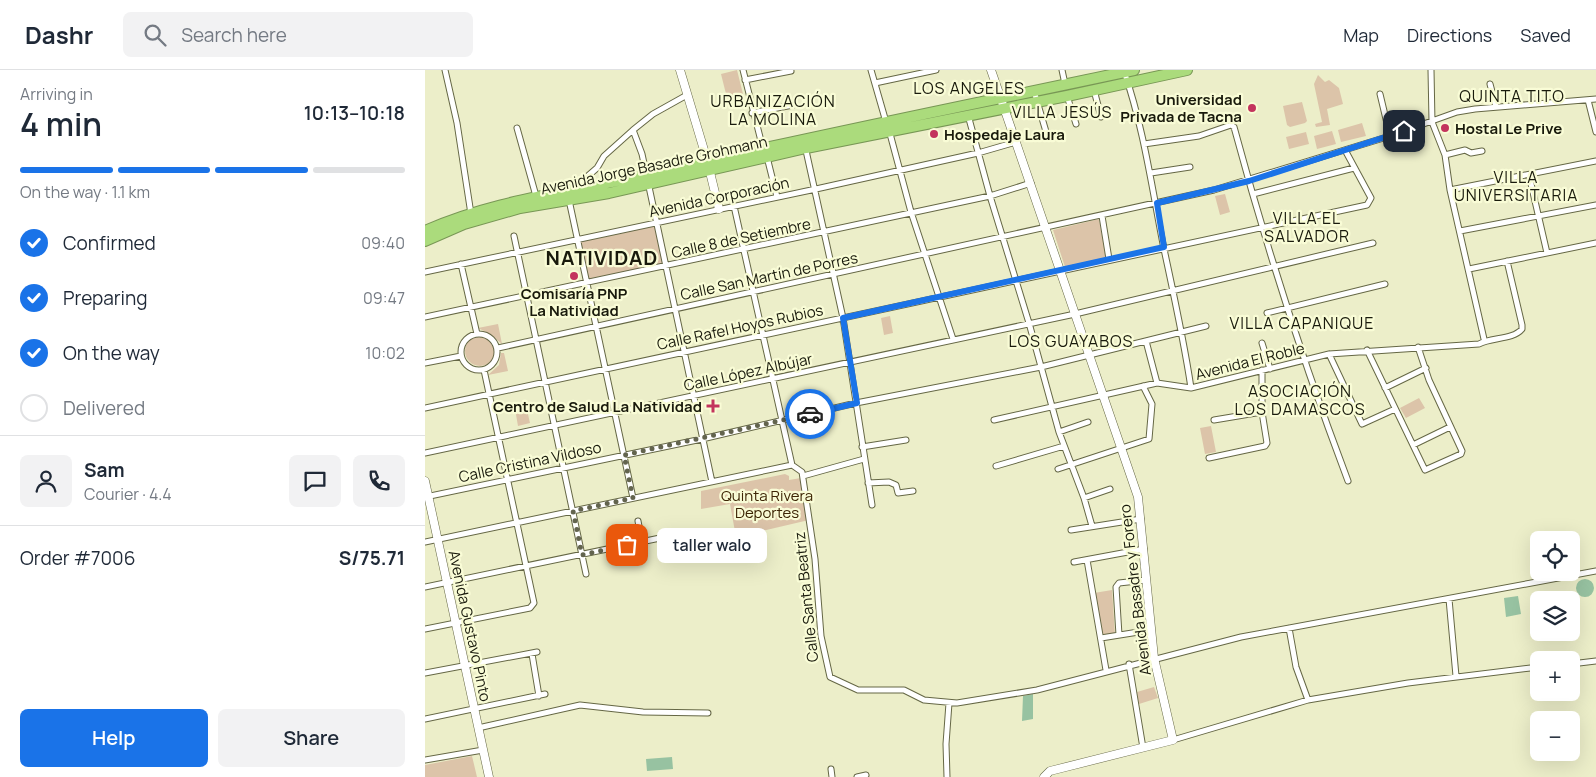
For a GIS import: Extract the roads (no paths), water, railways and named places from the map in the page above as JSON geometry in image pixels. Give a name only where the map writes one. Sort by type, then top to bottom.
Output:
[{"type":"highway","name":"Avenida Jorge Basadre Grohmann","points":[[1001,103],[1037,102],[1187,70]]},
{"type":"highway","name":"Avenida Jorge Basadre Grohmann","points":[[425,241],[471,217],[520,208],[569,194],[647,179],[805,143],[1001,103],[1034,91],[1128,71]]},
{"type":"highway","points":[[1079,82],[1082,93]]},
{"type":"highway","name":"Avenida Jorge Basadre Grohmann","points":[[425,231],[536,196],[569,194]]},
{"type":"street","points":[[445,70],[457,123],[471,217]]},
{"type":"street","points":[[680,70],[708,164],[719,209]]},
{"type":"street","points":[[743,70],[752,113],[777,197]]},
{"type":"street","points":[[871,70],[898,171],[953,339]]},
{"type":"street","points":[[875,82],[936,70]]},
{"type":"street","name":"Avenida Basadre y Forero","points":[[991,70],[1001,103],[1047,228],[1138,497],[1154,658],[1173,740]]},
{"type":"street","points":[[1062,70],[1065,85]]},
{"type":"street","points":[[1431,70],[1432,122],[1445,155],[1450,190],[1484,339]]},
{"type":"street","points":[[745,80],[770,72],[791,71]]},
{"type":"street","points":[[1128,71],[1151,173],[1164,247],[1183,333],[1191,388]]},
{"type":"street","points":[[1490,84],[1496,107]]},
{"type":"street","points":[[1094,90],[1101,117]]},
{"type":"street","points":[[1034,91],[1047,135]]},
{"type":"street","points":[[633,498],[569,194],[597,168],[603,156],[633,130],[653,114],[687,94]]},
{"type":"street","points":[[1380,94],[1390,136]]},
{"type":"street","points":[[1067,96],[1076,124]]},
{"type":"street","name":"Calle San Martín de Porres","points":[[498,348],[1102,216],[1249,181],[1390,136],[1457,112],[1596,99]]},
{"type":"street","points":[[1587,100],[1596,132]]},
{"type":"street","points":[[752,113],[793,105]]},
{"type":"street","points":[[967,110],[990,196],[1029,323],[1059,432],[1084,498],[1091,526]]},
{"type":"street","points":[[1144,144],[1199,136],[1231,125],[1234,127],[1317,400],[1348,481]]},
{"type":"street","points":[[517,128],[536,196]]},
{"type":"street","points":[[633,130],[647,179],[655,224],[685,352],[712,482]]},
{"type":"street","name":"Avenida Corporación","points":[[425,272],[898,171],[978,153],[1016,142]]},
{"type":"street","points":[[805,143],[843,318],[872,504]]},
{"type":"street","points":[[1253,194],[1354,168],[1345,150]]},
{"type":"street","points":[[1445,155],[1465,150],[1471,153],[1482,150]]},
{"type":"street","points":[[1450,190],[1596,161]]},
{"type":"street","points":[[1151,173],[1190,167]]},
{"type":"street","name":"Calle Rafel Hoyos Rubios","points":[[425,408],[1164,247],[1367,205],[1371,198],[1354,168]]},
{"type":"street","points":[[1529,175],[1547,253]]},
{"type":"street","name":"Calle 8 de Setiembre","points":[[425,318],[990,196],[1031,183]]},
{"type":"street","points":[[1460,231],[1596,205]]},
{"type":"street","points":[[734,206],[792,466]]},
{"type":"street","points":[[1102,216],[1109,259]]},
{"type":"street","points":[[514,236],[586,574]]},
{"type":"street","name":"Calle López Albújar","points":[[425,453],[1075,314],[1373,243]]},
{"type":"street","points":[[1469,269],[1596,244]]},
{"type":"street","name":"Avenida El Roble","points":[[994,420],[1157,383],[1191,388],[1329,354],[1479,344],[1484,339],[1516,334],[1522,329],[1507,261]]},
{"type":"street","points":[[461,264],[477,334]]},
{"type":"street","points":[[1267,313],[1385,284]]},
{"type":"street","name":"Calle Cristina Vildoso","points":[[427,497],[702,439],[857,403],[1041,367],[1206,326]]},
{"type":"street","points":[[477,334],[491,337],[498,348],[495,361],[484,370],[469,368],[461,356],[464,341],[477,334]]},
{"type":"street","points":[[1146,341],[1157,383]]},
{"type":"street","points":[[1262,343],[1270,369]]},
{"type":"street","points":[[1367,350],[1425,470],[1462,452],[1418,347]]},
{"type":"street","points":[[1329,354],[1361,424],[1395,408]]},
{"type":"street","points":[[425,363],[461,356]]},
{"type":"street","points":[[1385,388],[1426,368]]},
{"type":"street","points":[[425,629],[533,606],[484,370]]},
{"type":"street","points":[[1209,458],[1265,446],[1267,442],[1262,412],[1262,370]]},
{"type":"street","points":[[1058,469],[1147,440],[1151,436],[1152,404],[1143,386]]},
{"type":"street","points":[[1214,420],[1262,412]]},
{"type":"street","points":[[1059,432],[1087,422]]},
{"type":"street","points":[[1413,445],[1450,427]]},
{"type":"street","points":[[862,447],[906,440]]},
{"type":"street","points":[[996,466],[1064,446]]},
{"type":"street","points":[[425,542],[792,466],[799,470],[803,476],[864,460]]},
{"type":"street","name":"Calle Santa Beatriz","points":[[803,476],[815,559],[821,636],[830,677],[858,690],[904,690],[919,698],[949,703]]},
{"type":"street","name":"Avenida Gustavo Pinto","points":[[425,481],[489,777]]},
{"type":"street","points":[[868,483],[889,482],[895,485],[898,493],[913,492]]},
{"type":"street","points":[[1084,498],[1109,489]]},
{"type":"street","points":[[1071,530],[1141,519]]},
{"type":"street","points":[[637,521],[642,542]]},
{"type":"street","points":[[425,587],[684,533]]},
{"type":"street","points":[[1074,562],[1144,549]]},
{"type":"street","points":[[1087,560],[1106,670]]},
{"type":"street","points":[[947,777],[949,703],[1037,690],[1129,664],[1289,628],[1596,571]]},
{"type":"street","points":[[1119,635],[1116,587],[1119,584],[1146,580]]},
{"type":"street","points":[[1449,599],[1456,676]]},
{"type":"street","points":[[1289,628],[1297,667],[1308,700]]},
{"type":"street","points":[[1101,638],[1151,630]]},
{"type":"street","points":[[425,673],[534,653],[542,695],[425,719]]},
{"type":"street","points":[[1580,663],[1596,661]]},
{"type":"street","points":[[1129,664],[1143,748]]},
{"type":"street","points":[[1045,775],[1308,700],[1456,676],[1530,668]]},
{"type":"street","points":[[478,728],[580,706],[643,712],[708,713]]},
{"type":"street","points":[[425,760],[483,750]]},
{"type":"street","points":[[831,769],[832,777]]},
{"type":"street","points":[[857,777],[866,775]]},
{"type":"place","name":"Universidad Privada de Tacna","points":[[1252,108]]},
{"type":"place","name":"Hostal Le Prive","points":[[1445,128]]},
{"type":"place","name":"Hospedaje Laura","points":[[934,134]]},
{"type":"place","name":"Comisaría PNP La Natividad","points":[[574,276]]},
{"type":"place","name":"Centro de Salud La Natividad","points":[[713,406]]},
{"type":"place","name":"taller walo","points":[[627,545]]},
{"type":"district","name":"LOS ANGELES","points":[[969,88]]},
{"type":"district","name":"QUINTA TITO","points":[[1512,96]]},
{"type":"district","name":"URBANIZACIÓN LA MOLINA","points":[[773,110]]},
{"type":"district","name":"VILLA JESÚS","points":[[1062,112]]},
{"type":"district","name":"VILLA UNIVERSITARIA","points":[[1516,186]]},
{"type":"district","name":"VILLA EL SALVADOR","points":[[1307,227]]},
{"type":"district","name":"NATIVIDAD","points":[[602,257]]},
{"type":"district","name":"VILLA CAPANIQUE","points":[[1302,323]]},
{"type":"district","name":"LOS GUAYABOS","points":[[1071,341]]},
{"type":"district","name":"ASOCIACIÓN LOS DAMASCOS","points":[[1300,400]]},
{"type":"park label","name":"Quinta Rivera Deportes","points":[[767,504]]}]
